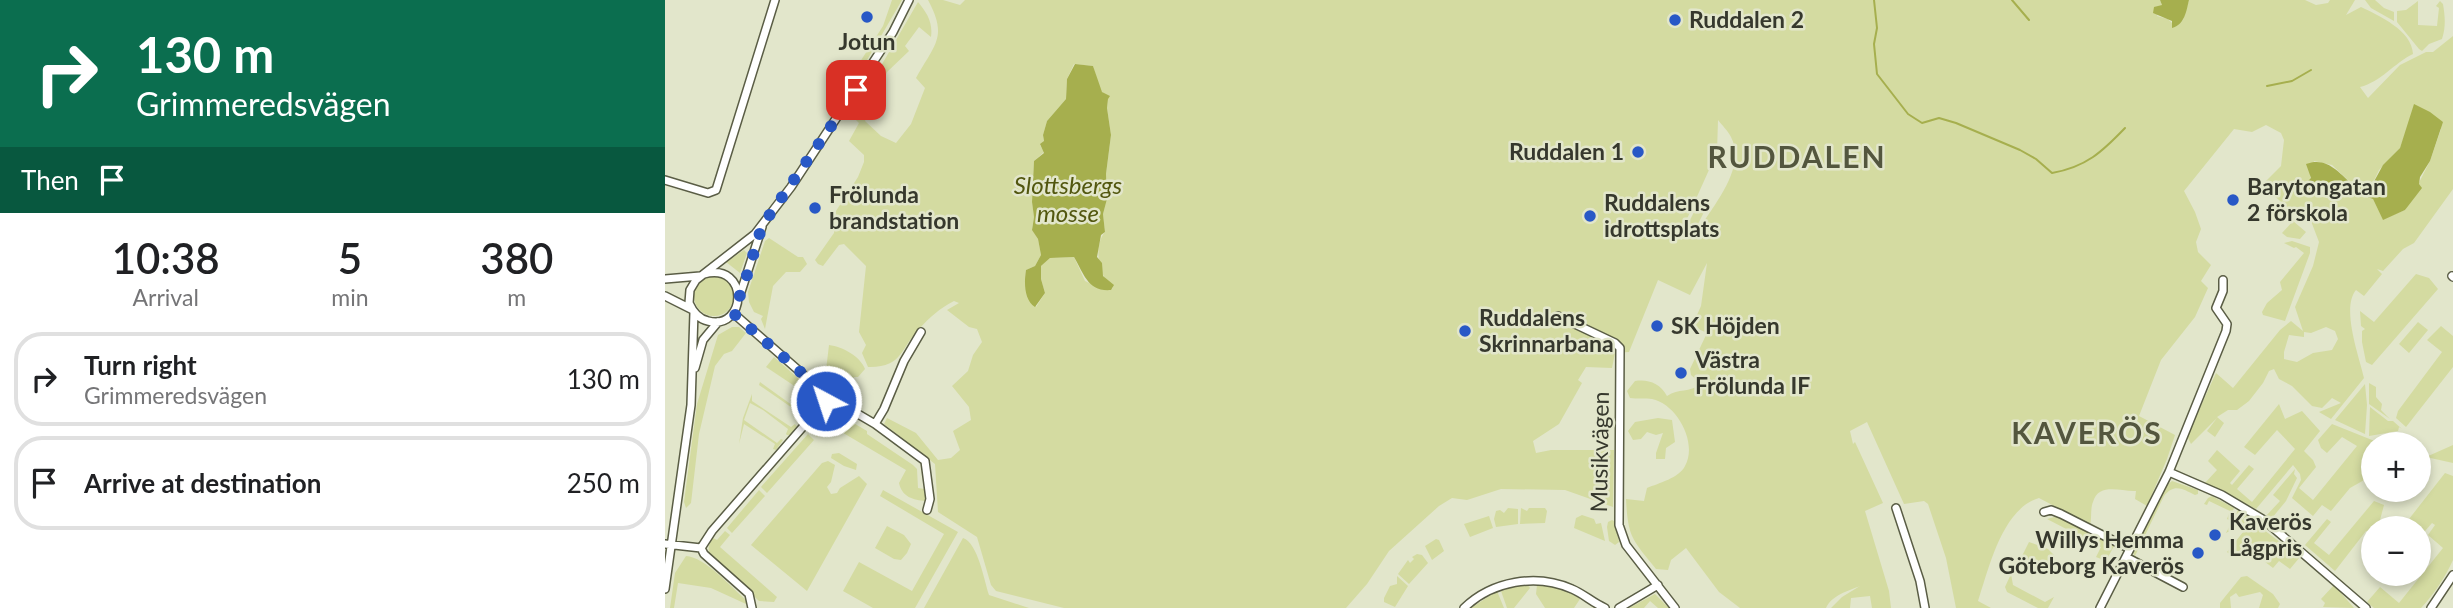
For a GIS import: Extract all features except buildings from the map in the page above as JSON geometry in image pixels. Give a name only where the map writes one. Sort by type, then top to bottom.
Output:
[{"type":"street","points":[[665,180],[708,193],[716,190],[775,0]]},
{"type":"street","points":[[665,589],[668,544],[692,379],[693,310],[689,290],[702,275],[762,226],[847,104],[893,32],[909,0]]},
{"type":"street","points":[[692,379],[703,340],[718,322],[733,313],[762,226]]},
{"type":"street","points":[[665,279],[718,272],[725,274],[735,284],[739,298]]},
{"type":"street","points":[[2099,608],[2169,472],[2226,331],[2227,324],[2216,308],[2223,291],[2223,280]]},
{"type":"street","points":[[665,296],[693,310],[707,321],[718,322]]},
{"type":"street","points":[[733,313],[829,397],[875,424],[925,461],[930,499],[927,510]]},
{"type":"street","name":"Musikvägen","points":[[1558,316],[1615,343],[1619,348],[1619,525],[1626,545],[1675,608]]},
{"type":"street","points":[[875,424],[904,361],[921,332]]},
{"type":"street","points":[[701,548],[712,531],[829,397]]},
{"type":"street","points":[[2169,472],[2222,495],[2264,520],[2367,608]]},
{"type":"street","points":[[1896,508],[1920,581],[1924,608]]},
{"type":"street","points":[[2044,512],[2051,510],[2061,514],[2130,549]]},
{"type":"street","points":[[668,544],[701,548]]},
{"type":"street","points":[[701,548],[704,554],[749,594],[752,608]]},
{"type":"street","points":[[2126,557],[2183,587]]},
{"type":"street","points":[[2431,608],[2453,575]]},
{"type":"street","points":[[1464,608],[1477,597],[1498,587],[1515,582],[1536,581],[1557,583],[1570,588],[1605,608]]},
{"type":"street","points":[[1619,608],[1658,585]]},
{"type":"shaded area","points":[[892,0],[902,0],[863,67],[858,65],[883,26]]},
{"type":"shaded area","points":[[928,0],[943,0],[960,5],[965,0],[2160,0],[2162,5],[2157,16],[2168,19],[2173,24],[2183,20],[2189,0],[2305,0],[2316,5],[2328,3],[2330,0],[2355,0],[2346,15],[2361,7],[2385,19],[2407,38],[2413,54],[2368,85],[2360,87],[2368,98],[2400,65],[2426,52],[2433,52],[2453,36],[2453,189],[2414,243],[2403,249],[2383,271],[2377,269],[2382,274],[2364,296],[2356,290],[2350,308],[2351,320],[2364,378],[2331,419],[2319,412],[2341,403],[2332,398],[2322,408],[2312,406],[2292,386],[2279,379],[2274,369],[2269,371],[2249,401],[2237,410],[2228,410],[2217,417],[2224,423],[2215,437],[2207,431],[2217,418],[2191,444],[2187,436],[2216,373],[2233,388],[2280,330],[2291,321],[2303,331],[2295,307],[2313,266],[2319,242],[2306,208],[2289,209],[2262,185],[2281,166],[2284,140],[2281,133],[2266,125],[2252,132],[2234,129],[2184,191],[2201,229],[2196,242],[2198,252],[2211,265],[2201,281],[2208,288],[2195,317],[2161,360],[2139,416],[2175,435],[2147,506],[2135,499],[2136,491],[2105,490],[2096,496],[2093,502],[2090,525],[2039,498],[2026,504],[2006,527],[1987,573],[1978,601],[1991,608],[1956,608],[1946,558],[1928,504],[1924,501],[1904,504],[1867,422],[1850,431],[1853,444],[1855,442],[1883,503],[1865,511],[1889,591],[1891,608],[1872,608],[1870,596],[1851,598],[1850,608],[1831,608],[1842,597],[1860,586],[1836,597],[1826,608],[1740,608],[1719,592],[1686,548],[1671,560],[1668,570],[1656,569],[1641,551],[1630,530],[1626,499],[1644,501],[1647,488],[1678,474],[1685,466],[1689,447],[1683,426],[1670,408],[1652,399],[1630,398],[1627,391],[1635,381],[1649,381],[1667,396],[1701,384],[1691,375],[1690,369],[1707,333],[1692,326],[1701,306],[1707,263],[1690,295],[1658,280],[1629,352],[1615,353],[1612,368],[1586,367],[1578,380],[1582,383],[1559,424],[1533,441],[1536,453],[1551,450],[1614,450],[1613,507],[1565,490],[1501,489],[1467,500],[1452,498],[1439,506],[1389,551],[1367,584],[1346,608],[1064,608],[996,591],[991,585],[977,537],[938,512],[935,464],[884,424],[887,418],[916,433],[938,460],[951,458],[960,450],[953,431],[971,420],[969,407],[952,386],[968,371],[973,355],[982,342],[977,329],[969,327],[947,310],[959,303],[954,301],[931,317],[895,360],[888,364],[868,367],[862,353],[866,345],[859,332],[866,266],[844,244],[839,245],[823,266],[815,260],[834,233],[836,211],[858,177],[864,162],[864,155],[849,141],[859,123],[852,116],[918,2],[929,18],[931,37],[919,27],[905,46],[909,51],[887,72],[865,121],[881,136],[896,143],[911,124],[925,88],[916,78],[937,40],[934,13]],"holes":[[[1074,64],[1093,66],[1100,90],[1108,98],[1111,135],[1106,174],[1107,199],[1103,214],[1105,232],[1098,253],[1103,275],[1113,288],[1104,290],[1085,281],[1074,257],[1050,258],[1041,266],[1045,293],[1036,307],[1025,276],[1026,270],[1035,266],[1041,255],[1038,239],[1032,229],[1034,161],[1044,152],[1040,145],[1044,142],[1047,121],[1066,99],[1067,79]],[[2411,118],[2441,129],[2430,161],[2405,210],[2383,219],[2373,199],[2349,193],[2327,198],[2307,188],[2306,182],[2311,179],[2314,161],[2332,165],[2353,185],[2371,187],[2379,170],[2400,148]],[[1718,120],[1730,135],[1735,149],[1731,174],[1726,187],[1698,231],[1690,229],[1682,240],[1678,239],[1717,152]],[[2326,327],[2335,331],[2338,339],[2332,350],[2313,353],[2297,362],[2284,359],[2289,335],[2304,337],[2304,332],[2311,333]]]},
{"type":"shaded area","points":[[2365,0],[2375,0],[2394,12],[2394,21],[2371,8]]},
{"type":"shaded area","points":[[2418,1],[2418,25],[2437,26],[2439,8],[2436,6],[2440,1],[2445,17],[2442,39],[2429,44],[2422,51],[2397,22],[2397,11],[2406,10]]},
{"type":"shaded area","points":[[1698,204],[1706,208],[1696,228],[1688,224]]},
{"type":"shaded area","points":[[2293,221],[2306,232],[2300,239],[2287,237],[2282,233]]},
{"type":"shaded area","points":[[769,238],[798,257],[803,257],[807,264],[800,272],[786,272],[773,286],[765,329],[761,319],[763,316],[754,312],[748,292],[765,241]]},
{"type":"shaded area","points":[[2292,241],[2310,247],[2310,253],[2285,321],[2263,315],[2262,312],[2267,303],[2282,290],[2280,282],[2304,253],[2284,243]]},
{"type":"shaded area","points":[[744,250],[747,253],[740,273],[726,262]]},
{"type":"shaded area","points":[[2416,274],[2429,278],[2438,289],[2372,365],[2366,362],[2362,342],[2362,331],[2365,329],[2361,326],[2360,311],[2374,322]]},
{"type":"shaded area","points":[[714,276],[722,277],[728,282],[733,288],[733,304],[728,310],[722,315],[714,316],[706,315],[700,310],[695,304],[694,296],[695,288],[700,282],[706,277]]},
{"type":"shaded area","points":[[2418,322],[2428,330],[2409,353],[2399,344]]},
{"type":"shaded area","points":[[2441,326],[2453,336],[2453,367],[2406,427],[2396,418],[2398,411],[2442,352],[2427,340]]},
{"type":"shaded area","points":[[732,327],[739,327],[746,333],[732,351],[724,354],[715,366],[699,434],[691,503],[686,508],[684,502],[697,404],[718,335]]},
{"type":"shaded area","points":[[829,345],[850,353],[865,369],[858,377],[854,377],[836,398],[824,387]]},
{"type":"shaded area","points":[[774,357],[818,396],[819,402],[812,403],[814,399],[766,367]]},
{"type":"shaded area","points":[[760,382],[803,413],[808,407],[811,411],[803,421],[799,421],[801,414],[759,385]]},
{"type":"shaded area","points":[[2369,383],[2376,387],[2376,397],[2382,404],[2381,410],[2390,419],[2369,404]]},
{"type":"shaded area","points":[[2365,384],[2365,432],[2335,420]]},
{"type":"shaded area","points":[[752,394],[752,401],[791,427],[795,424],[797,427],[787,435],[788,429],[750,403],[744,420],[777,443],[783,440],[776,450],[773,449],[775,444],[744,424],[739,444],[743,418]]},
{"type":"shaded area","points":[[2279,404],[2285,419],[2302,411],[2320,431],[2304,451],[2316,467],[2299,488],[2313,500],[2357,446],[2342,437],[2327,453],[2321,448],[2318,440],[2332,424],[2361,436],[2361,482],[2350,488],[2331,511],[2322,505],[2313,516],[2292,498],[2301,480],[2293,465],[2256,509],[2205,483],[2217,470],[2208,461],[2217,450],[2240,471],[2230,483],[2232,485],[2249,465],[2254,469],[2237,489],[2252,502],[2295,449],[2277,430],[2255,455],[2244,447]]},
{"type":"shaded area","points":[[833,406],[846,413],[845,418],[867,431],[867,434],[917,469],[918,488],[924,489],[926,501],[913,499],[903,492],[899,483],[906,470],[828,424],[817,437],[813,431],[828,413],[826,409]]},
{"type":"shaded area","points":[[2370,407],[2402,429],[2399,427],[2398,431],[2392,432],[2369,432]]},
{"type":"shaded area","points":[[1658,418],[1672,420],[1675,442],[1666,448],[1665,459],[1656,459],[1663,433],[1656,435],[1647,432],[1641,439],[1633,440],[1628,431],[1635,422]]},
{"type":"shaded area","points":[[808,434],[814,440],[767,493],[761,487]]},
{"type":"shaded area","points":[[2453,445],[2453,463],[2431,458],[2431,455]]},
{"type":"shaded area","points":[[839,453],[857,464],[856,470],[831,458],[832,454]]},
{"type":"shaded area","points":[[828,461],[835,465],[827,487],[831,494],[837,493],[840,488],[859,476],[867,484],[807,591],[751,545],[822,463]]},
{"type":"shaded area","points":[[2295,469],[2297,478],[2286,501],[2272,518],[2266,516],[2280,501],[2273,495]]},
{"type":"shaded area","points":[[2445,473],[2453,476],[2453,560],[2450,567],[2421,608],[2374,608],[2367,602],[2380,587],[2399,603],[2413,586],[2431,586],[2431,563],[2443,548],[2431,538],[2435,525],[2431,524],[2431,516],[2411,516],[2422,502],[2431,502],[2431,491]]},
{"type":"shaded area","points":[[2172,481],[2198,490],[2198,494],[2175,488],[2164,496],[2135,556],[2156,568],[2135,558],[2133,552],[2166,486]]},
{"type":"shaded area","points":[[759,490],[765,496],[732,533],[727,528]]},
{"type":"shaded area","points":[[883,490],[958,532],[915,608],[873,608],[843,591],[859,562],[912,591],[944,534],[880,496]]},
{"type":"shaded area","points":[[2212,496],[2234,508],[2229,520],[2230,511],[2209,501],[2207,505],[2204,504]]},
{"type":"shaded area","points":[[2373,502],[2384,505],[2381,516],[2362,516]]},
{"type":"shaded area","points":[[1508,508],[1518,509],[1518,524],[1496,527],[1496,511],[1504,513]]},
{"type":"shaded area","points":[[1521,508],[1527,511],[1529,508],[1545,508],[1545,523],[1520,524]]},
{"type":"shaded area","points":[[2238,510],[2250,518],[2226,533]]},
{"type":"shaded area","points":[[1582,515],[1594,519],[1596,524],[1601,523],[1605,541],[1574,528],[1576,518]]},
{"type":"shaded area","points":[[1489,516],[1493,528],[1470,537],[1464,524]]},
{"type":"shaded area","points":[[2058,516],[2114,546],[2106,561],[2096,557],[2101,547],[2047,519]]},
{"type":"shaded area","points":[[2361,517],[2361,537],[2335,571],[2305,545],[2327,519],[2331,522],[2314,543],[2329,555]]},
{"type":"shaded area","points":[[1612,520],[1619,542],[1615,545],[1609,541],[1607,527]]},
{"type":"shaded area","points":[[2252,521],[2300,557],[2290,569],[2279,561],[2273,568],[2247,548],[2239,557],[2233,557],[2227,552]]},
{"type":"shaded area","points":[[887,526],[904,535],[911,544],[901,560],[875,548]]},
{"type":"shaded area","points":[[725,531],[730,535],[720,547],[777,597],[774,602],[759,601],[710,555],[709,548],[713,538],[717,540]]},
{"type":"shaded area","points":[[963,538],[977,554],[989,595],[1029,608],[924,608]]},
{"type":"shaded area","points":[[1436,539],[1444,551],[1432,560],[1425,546]]},
{"type":"shaded area","points":[[2029,542],[2048,549],[2054,555],[2050,562],[2022,569],[2026,561],[2021,558]]},
{"type":"shaded area","points":[[1422,555],[1428,563],[1409,584],[1398,574],[1408,560],[1410,563],[1414,559],[1412,557]]},
{"type":"shaded area","points":[[686,556],[709,567],[746,600],[746,604],[711,588],[678,583],[674,608],[670,608],[675,573]]},
{"type":"shaded area","points":[[2011,574],[2013,585],[2045,602],[2054,597],[2048,608],[2038,608],[2007,592],[2005,587]]},
{"type":"shaded area","points":[[1397,576],[1408,586],[1395,607],[1384,602],[1384,598],[1390,586],[1397,584]]},
{"type":"shaded area","points":[[2247,576],[2273,594],[2280,604],[2278,608],[2259,608],[2263,595],[2260,592],[2239,597],[2236,593],[2230,597],[2231,608],[2220,608],[2220,603],[2241,577]]},
{"type":"shaded area","points":[[1528,585],[1530,588],[1514,608],[1507,608],[1501,591]]},
{"type":"shaded area","points":[[1537,585],[1566,590],[1580,599],[1574,608],[1545,608],[1536,594]]},
{"type":"shaded area","points":[[2334,585],[2354,608],[2323,607],[2325,603],[2321,599]]},
{"type":"shaded area","points":[[1497,591],[1504,608],[1471,608]]},
{"type":"shaded area","points":[[1655,594],[1669,608],[1658,608],[1650,601],[1644,608],[1629,608]]},
{"type":"water","points":[[2160,0],[2189,0],[2180,24],[2172,28],[2172,21],[2153,13],[2154,7],[2162,5]]},
{"type":"water","name":"Slottsbergs mosse","points":[[1075,64],[1093,66],[1102,92],[1110,96],[1107,108],[1111,135],[1106,174],[1107,199],[1103,214],[1105,232],[1101,235],[1097,257],[1102,263],[1103,276],[1114,285],[1111,290],[1103,290],[1092,285],[1074,257],[1050,258],[1041,266],[1045,293],[1035,307],[1027,295],[1025,280],[1026,270],[1035,266],[1041,255],[1038,239],[1032,230],[1034,161],[1044,153],[1040,144],[1044,141],[1047,121],[1066,99],[1067,79]]},
{"type":"water","points":[[2414,104],[2443,122],[2430,161],[2420,177],[2419,184],[2422,188],[2405,210],[2383,220],[2373,199],[2347,193],[2334,200],[2307,188],[2305,184],[2311,178],[2306,164],[2313,162],[2332,167],[2353,185],[2359,181],[2371,187],[2383,165],[2400,148]]},
{"type":"waterway","points":[[1874,0],[1877,74],[1908,114],[1922,123],[1939,118],[1956,123],[2020,150],[2052,173],[2075,167],[2093,157],[2125,128]]},
{"type":"waterway","points":[[2012,0],[2029,20]]},
{"type":"waterway","points":[[2267,86],[2292,81],[2311,70]]},
{"type":"place","name":"Jotun","points":[[867,17]]},
{"type":"place","name":"Ruddalen 2","points":[[1675,20]]},
{"type":"place","name":"Ruddalen 1","points":[[1638,152]]},
{"type":"place","name":"Barytongatan 2 förskola","points":[[2233,200]]},
{"type":"place","name":"Frölunda brandstation","points":[[815,208]]},
{"type":"place","name":"Ruddalens idrottsplats","points":[[1590,216]]},
{"type":"place","name":"SK Höjden","points":[[1657,326]]},
{"type":"place","name":"Ruddalens Skrinnarbana","points":[[1465,331]]},
{"type":"place","name":"Västra Frölunda IF","points":[[1681,373]]},
{"type":"place","name":"Kaverös Lågpris","points":[[2215,535]]},
{"type":"place","name":"Willys Hemma Göteborg Kaverös","points":[[2198,553]]},
{"type":"district","name":"RUDDALEN","points":[[1797,158]]},
{"type":"district","name":"KAVERÖS","points":[[2087,434]]},
{"type":"route","points":[[826,401],[829,397],[733,313],[762,226],[856,90]]}]
